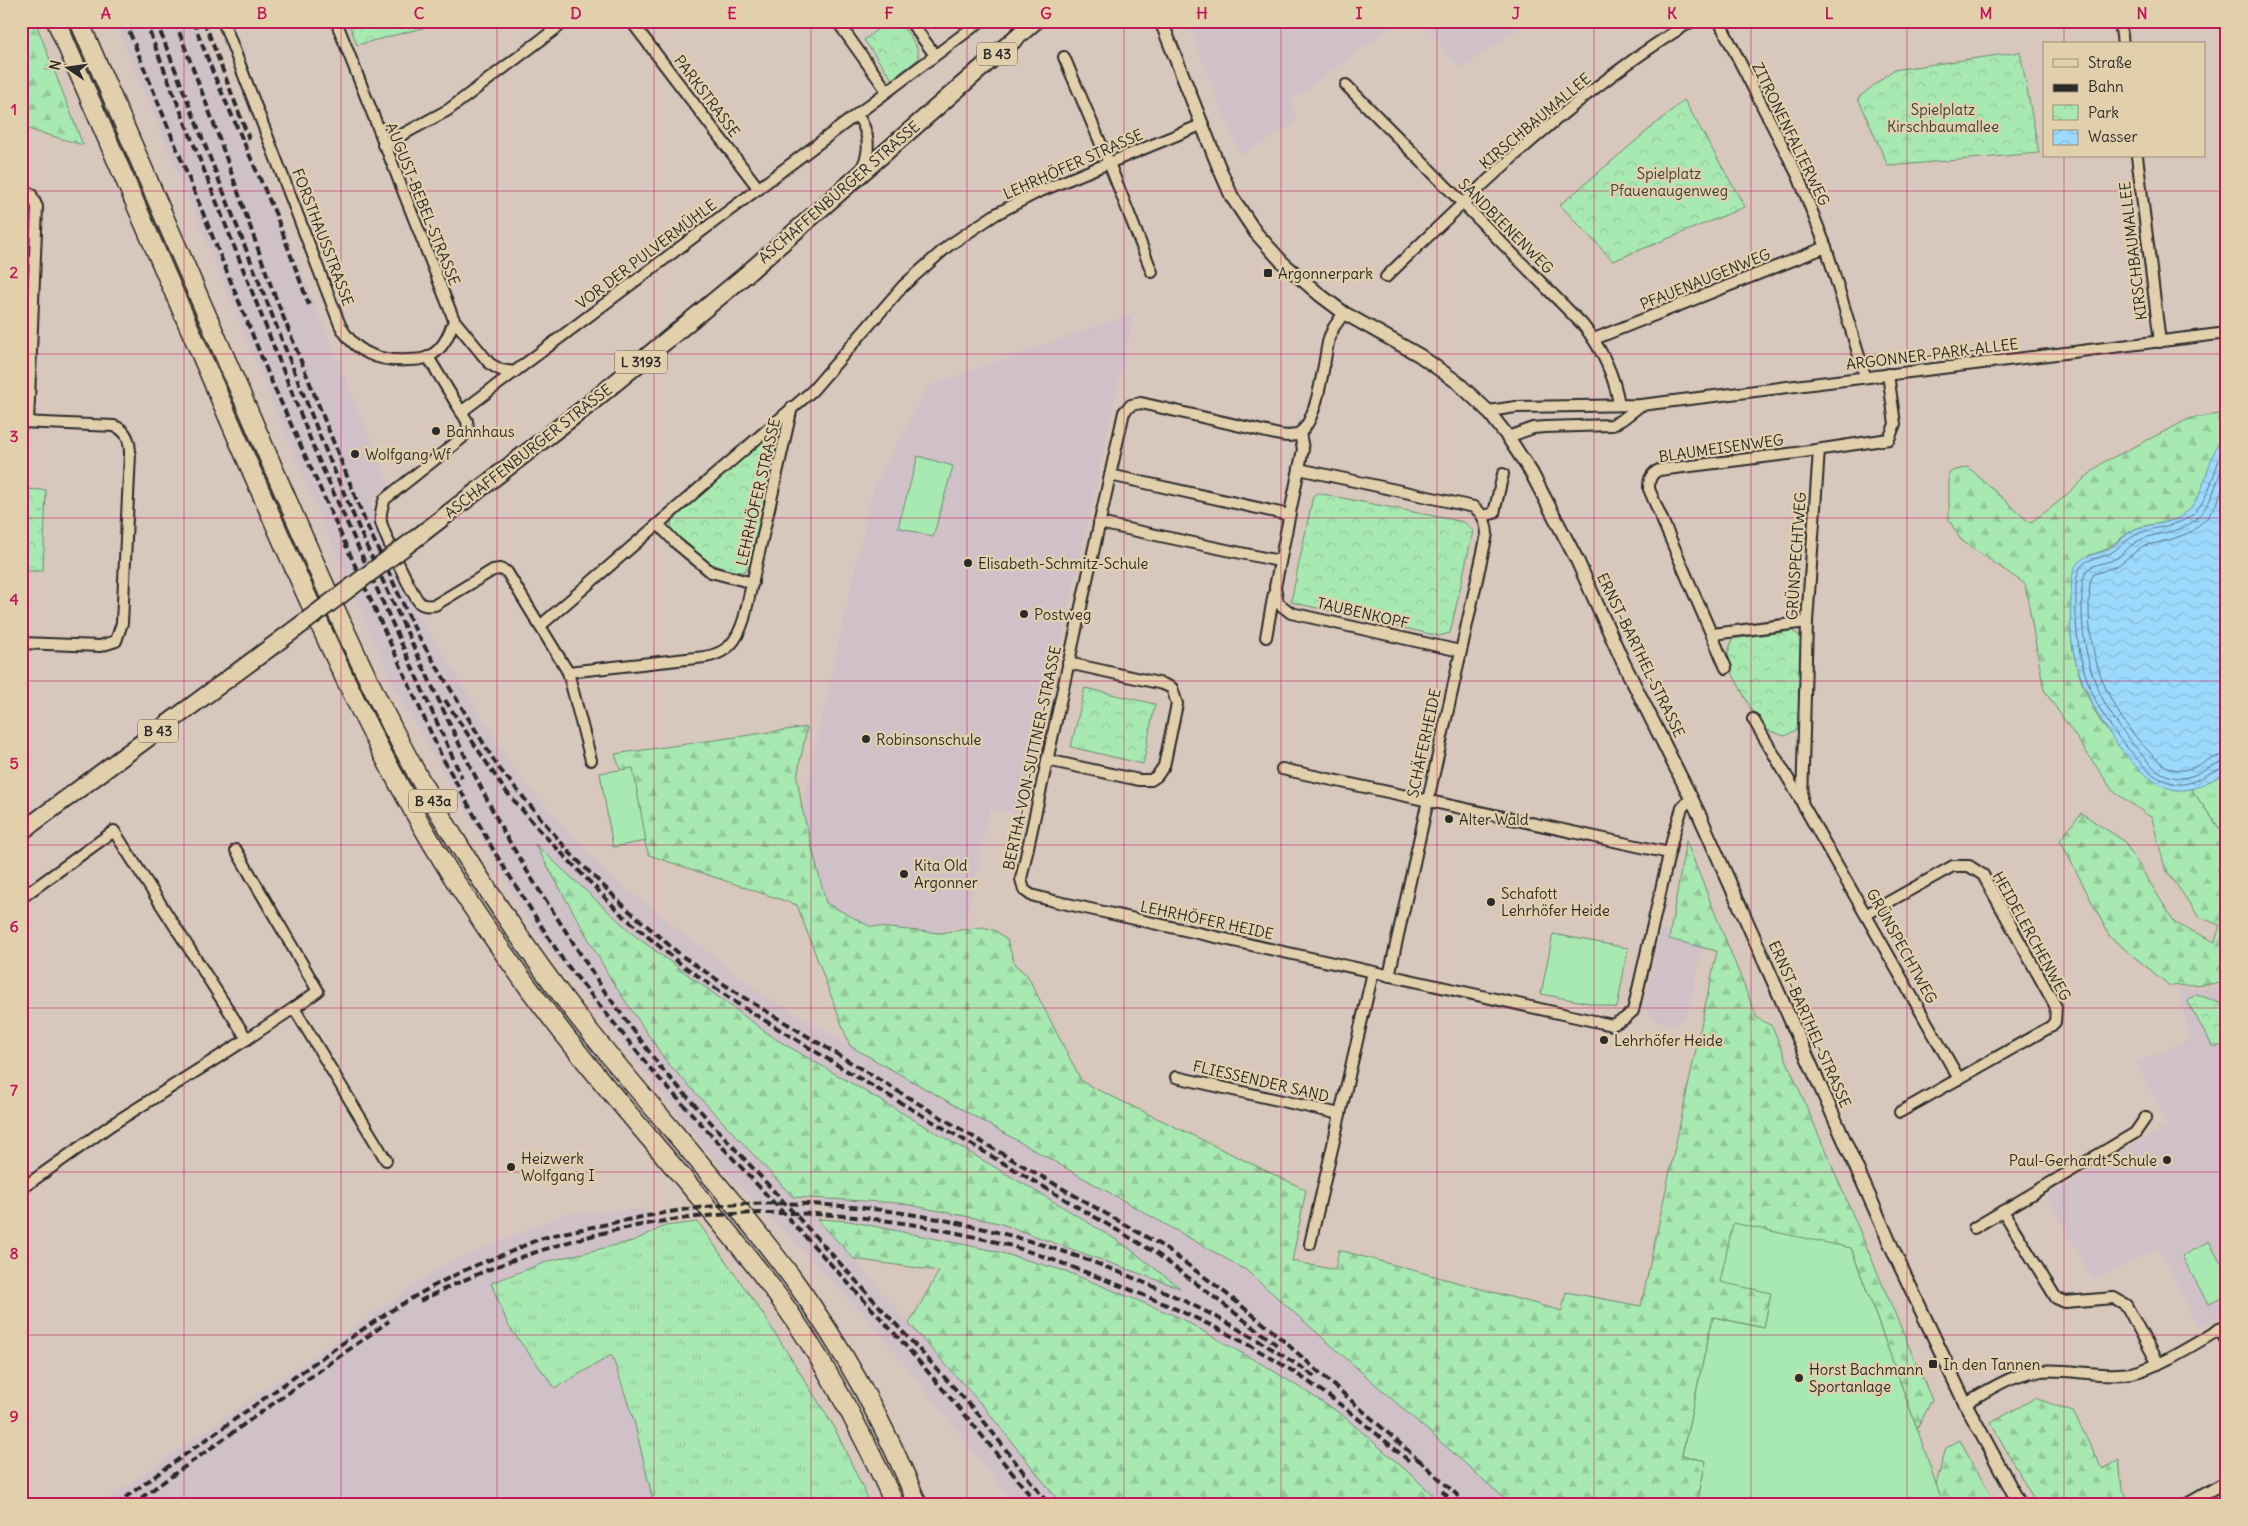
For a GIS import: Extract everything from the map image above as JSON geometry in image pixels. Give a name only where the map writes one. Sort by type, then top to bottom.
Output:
[{"type":"highway","name":"B 43a","points":[[56,21],[304,591],[361,714],[410,806],[498,945],[556,1024],[622,1107],[700,1197],[774,1291],[832,1381],[858,1427],[894,1505]]},
{"type":"highway","name":"B 43a","points":[[79,21],[323,582],[366,676],[415,770],[458,844],[539,965],[593,1036],[758,1234],[807,1299],[854,1374],[906,1475],[918,1505]]},
{"type":"main road","name":"ASCHAFFENBURGER STRASSE","points":[[21,832],[415,539],[587,406],[742,278],[1034,21]]},
{"type":"street","name":"FORSTHAUSSTRASSE","points":[[223,21],[346,335],[357,348],[377,358],[396,361],[428,357]]},
{"type":"street","name":"AUGUST-BEBEL-STRASSE","points":[[336,21],[454,320],[490,364],[501,370],[514,372]]},
{"type":"street","points":[[384,145],[448,110],[566,21]]},
{"type":"street","name":"PARKSTRASSE","points":[[631,21],[759,189]]},
{"type":"street","points":[[837,21],[887,91]]},
{"type":"street","points":[[910,21],[935,55]]},
{"type":"street","name":"VOR DER PULVERMÜHLE","points":[[462,412],[982,21]]},
{"type":"street","name":"ERNST-BARTHEL-STRASSE","points":[[1161,21],[1201,126],[1232,197],[1256,233],[1287,267],[1344,312],[1420,356],[1457,382],[1488,411],[1531,472],[1577,560],[1623,662],[1691,798],[1894,1252],[1965,1403]]},
{"type":"street","name":"KIRSCHBAUMALLEE","points":[[1386,277],[1462,203],[1567,110],[1632,61],[1692,21]]},
{"type":"street","name":"ZITRONENFALTERWEG","points":[[1719,21],[1798,176],[1826,247],[1865,376]]},
{"type":"street","points":[[2120,21],[2123,42]]},
{"type":"street","points":[[1064,57],[1110,163],[1152,272]]},
{"type":"street","name":"SANDBIENENWEG","points":[[1346,85],[1594,339],[1613,377],[1619,404]]},
{"type":"street","points":[[857,115],[867,131],[868,139],[864,165],[858,174]]},
{"type":"street","name":"LEHRHÖFER STRASSE","points":[[540,626],[830,373],[903,286],[948,246],[1022,199],[1201,126]]},
{"type":"street","name":"KIRSCHBAUMALLEE","points":[[2137,158],[2160,342]]},
{"type":"street","points":[[21,188],[31,194],[37,207],[25,422],[120,428],[127,436],[130,454],[122,623],[116,640],[100,646],[21,643]]},
{"type":"street","name":"PFAUENAUGENWEG","points":[[1594,339],[1826,247]]},
{"type":"street","points":[[1266,637],[1279,561],[1299,469],[1302,449],[1300,433],[1313,414],[1329,338],[1344,312]]},
{"type":"street","points":[[454,320],[447,339],[428,357],[468,423],[467,432],[385,499],[381,519],[386,535],[420,602],[426,606],[435,605],[489,571],[500,569],[507,572],[568,672],[591,760]]},
{"type":"street","name":"ARGONNER-PARK-ALLEE","points":[[1488,411],[1516,407],[1641,405],[2227,333]]},
{"type":"street","points":[[1819,450],[1878,442],[1889,439],[1892,436],[1895,424],[1888,374]]},
{"type":"street","name":"BERTHA-VON-SUTTNER-STRASSE","points":[[1024,890],[1021,878],[1124,412],[1131,405],[1141,403],[1280,435],[1291,436],[1300,433]]},
{"type":"street","name":"ARGONNER-PARK-ALLEE","points":[[1508,437],[1533,428],[1612,425],[1641,405]]},
{"type":"street","name":"LEHRHÖFER STRASSE","points":[[568,672],[705,657],[729,648],[740,633],[792,407]]},
{"type":"street","name":"GRÜNSPECHTWEG","points":[[1802,803],[1807,622],[1819,450]]},
{"type":"street","name":"BLAUMEISENWEG","points":[[1726,668],[1649,489],[1650,479],[1653,473],[1659,470],[1819,450]]},
{"type":"street","points":[[1299,469],[1474,507],[1483,516],[1494,513],[1503,474]]},
{"type":"street","points":[[1110,475],[1289,514]]},
{"type":"street","name":"SCHÄFERHEIDE","points":[[1389,976],[1487,534],[1483,516]]},
{"type":"street","points":[[1099,523],[1279,561]]},
{"type":"street","name":"LEHRHÖFER STRASSE","points":[[658,524],[676,543],[711,572],[753,583]]},
{"type":"street","name":"TAUBENKOPF","points":[[1275,587],[1278,602],[1291,613],[1460,650]]},
{"type":"street","points":[[1713,634],[1807,622]]},
{"type":"street","points":[[1047,760],[1139,780],[1151,780],[1158,776],[1164,766],[1177,704],[1172,688],[1163,684],[1068,663]]},
{"type":"street","name":"GRÜNSPECHTWEG","points":[[1754,719],[1960,1078]]},
{"type":"street","points":[[1282,769],[1669,853]]},
{"type":"street","name":"LEHRHÖFER HEIDE","points":[[1024,890],[1032,895],[1054,901],[1612,1025],[1624,1019],[1633,1011],[1669,853],[1682,808],[1691,798]]},
{"type":"street","points":[[21,898],[114,831],[247,1040]]},
{"type":"street","points":[[21,1189],[111,1125],[247,1040],[318,991],[236,850]]},
{"type":"street","name":"HEIDELERCHENWEG","points":[[1867,914],[1953,866],[1962,864],[1969,866],[1983,875],[2056,1007],[2055,1022],[2050,1027],[1900,1112]]},
{"type":"street","name":"FLIESSENDER SAND","points":[[1310,1244],[1373,972]]},
{"type":"street","points":[[294,1008],[386,1160]]},
{"type":"street","name":"FLIESSENDER SAND","points":[[1176,1077],[1340,1114]]},
{"type":"street","points":[[1974,1228],[2135,1133],[2146,1117]]},
{"type":"street","points":[[2003,1211],[2056,1298],[2065,1302],[2114,1298],[2126,1305],[2158,1364]]},
{"type":"street","points":[[2020,1505],[1965,1403],[2029,1372],[2052,1370],[2129,1374],[2158,1364],[2223,1327],[2227,1342]]},
{"type":"street","points":[[2185,1505],[2227,1481]]},
{"type":"shaded area","points":[[115,21],[197,21],[389,484],[370,503],[422,620],[519,777],[609,875],[760,993],[1246,1270],[1512,1505],[1443,1505],[1415,1478],[1341,1414],[1272,1370],[1178,1317],[1065,1271],[926,1236],[849,1221],[817,1199],[900,1203],[999,1223],[1178,1287],[1126,1246],[1063,1207],[774,1038],[639,939],[537,846],[793,1197],[817,1219],[854,1259],[909,1324],[984,1407],[1062,1505],[1016,1505],[871,1322],[714,1159],[538,935],[393,686],[297,462]]},
{"type":"shaded area","points":[[1187,21],[1398,21],[1291,101],[1296,116],[1293,126],[1240,155]]},
{"type":"shaded area","points":[[1421,21],[1527,21],[1461,70]]},
{"type":"shaded area","name":"Elisabeth-Schmitz-Schule","points":[[1134,313],[1023,814],[990,808],[965,925],[939,933],[869,926],[826,903],[802,808],[873,489],[928,386]]},
{"type":"shaded area","points":[[1661,930],[1704,940],[1688,1013],[1677,1024],[1658,1021],[1644,1008]]},
{"type":"shaded area","name":"Paul-Gerhardt-Schule","points":[[2227,988],[2227,1311],[2198,1327],[2159,1248],[2093,1280],[2047,1195],[2169,1126],[2137,1063],[2190,1039],[2178,989]]},
{"type":"shaded area","points":[[645,1209],[665,1226],[633,1241],[549,1261],[701,1255],[847,1505],[99,1505],[445,1264],[569,1213]]},
{"type":"green space","points":[[21,21],[35,21],[83,145],[21,127]]},
{"type":"green space","points":[[348,21],[449,21],[357,45]]},
{"type":"green space","points":[[888,21],[898,21],[912,39],[918,54],[918,59],[892,79],[864,40]]},
{"type":"green space","name":"Spielplatz Kirschbaumallee","points":[[2020,52],[2039,153],[1888,166],[1858,98],[1893,70]]},
{"type":"green space","name":"Spielplatz Pfauenaugenweg","points":[[1684,100],[1745,207],[1613,261],[1560,205]]},
{"type":"green space","points":[[2227,413],[2227,435],[2223,437],[2201,492],[2188,511],[2175,520],[2135,529],[2108,548],[2089,555],[2071,613],[2072,640],[2077,668],[2081,681],[2101,723],[2151,779],[2168,787],[2191,789],[2227,839],[2227,983],[2170,986],[2110,937],[2060,840],[2081,813],[2124,841],[2175,923],[2215,942],[2220,925],[2199,917],[2165,868],[2152,818],[2113,791],[2044,690],[2025,584],[1961,540],[1949,520],[1949,472],[1968,467],[2030,523],[2056,504],[2102,463],[2191,418]]},
{"type":"green space","points":[[769,433],[778,436],[778,445],[749,564],[744,572],[723,568],[704,559],[688,547],[672,532],[671,522]]},
{"type":"green space","points":[[918,456],[953,466],[933,537],[898,527]]},
{"type":"green space","points":[[21,489],[46,490],[43,571],[21,571]]},
{"type":"green space","points":[[1317,493],[1464,522],[1473,531],[1450,633],[1439,636],[1291,602],[1313,496]]},
{"type":"green space","points":[[1792,631],[1800,636],[1801,642],[1798,726],[1796,730],[1785,736],[1761,728],[1726,661],[1732,639]]},
{"type":"green space","points":[[1085,688],[1155,704],[1143,764],[1071,747]]},
{"type":"green space","points":[[807,727],[797,777],[802,808],[826,903],[869,926],[939,933],[983,927],[996,931],[1007,940],[1015,965],[1027,975],[1082,1082],[1306,1190],[1292,1261],[1335,1270],[1339,1250],[1562,1311],[1566,1292],[1641,1306],[1717,951],[1669,939],[1686,841],[1757,1018],[1772,1026],[1932,1400],[1917,1428],[1851,1248],[1771,1293],[1764,1328],[1713,1317],[1682,1455],[1706,1461],[1697,1505],[1512,1505],[1246,1270],[850,1046],[797,905],[649,855],[615,754]]},
{"type":"green space","points":[[633,768],[646,841],[613,847],[600,773]]},
{"type":"green space","points":[[2227,773],[2227,839],[2191,789]]},
{"type":"green space","points":[[535,844],[634,935],[774,1038],[1063,1207],[1126,1246],[1180,1288],[999,1223],[900,1203],[793,1197],[666,1061],[612,981]]},
{"type":"green space","points":[[1553,934],[1628,948],[1617,1008],[1541,994]]},
{"type":"green space","points":[[2197,994],[2222,1004],[2227,1001],[2227,1046],[2212,1046],[2188,1002]]},
{"type":"green space","points":[[817,1219],[849,1221],[995,1251],[1065,1271],[1178,1317],[1272,1370],[1341,1414],[1415,1478],[1443,1505],[1062,1505],[984,1407],[909,1324],[939,1271],[854,1259]]},
{"type":"green space","points":[[698,1222],[763,1314],[833,1425],[871,1505],[654,1505],[634,1421],[612,1355],[555,1388],[509,1327],[491,1283],[549,1261],[633,1241],[665,1226]]},
{"type":"green space","name":"Horst Bachmann Sportanlage","points":[[1733,1223],[1851,1248],[1943,1505],[1697,1505],[1706,1461],[1682,1455],[1713,1317],[1764,1328],[1771,1293],[1720,1282]]},
{"type":"green space","points":[[2209,1241],[2227,1274],[2227,1294],[2208,1304],[2182,1256]]},
{"type":"green space","points":[[2035,1398],[2073,1412],[2103,1469],[2119,1460],[2122,1488],[2132,1505],[2037,1505],[1991,1423]]},
{"type":"green space","points":[[1960,1440],[1996,1505],[1943,1505],[1936,1485],[1946,1448]]},
{"type":"green space","points":[[2227,1484],[2227,1505],[2189,1505]]},
{"type":"water","points":[[2227,435],[2227,773],[2196,787],[2177,790],[2160,784],[2143,773],[2127,756],[2112,737],[2088,695],[2080,675],[2072,644],[2072,579],[2075,567],[2082,559],[2105,551],[2138,528],[2171,521],[2181,516],[2191,507],[2198,497],[2215,451]]},
{"type":"railway","points":[[125,21],[270,378],[441,755],[495,853],[563,960],[655,1074],[897,1336],[971,1422],[1038,1505]]},
{"type":"railway","points":[[145,21],[317,456],[462,778]]},
{"type":"railway","points":[[156,21],[323,444],[367,547],[462,750],[502,829],[530,876],[603,989],[661,1068],[979,1415],[1049,1505]]},
{"type":"railway","points":[[175,21],[217,132],[271,286],[365,521],[417,634],[498,767],[569,852],[626,908],[682,956],[743,997],[980,1141],[1162,1246],[1218,1287],[1269,1328],[1422,1463]]},
{"type":"railway","points":[[193,21],[214,75],[276,215],[309,305]]},
{"type":"railway","points":[[204,21],[249,139]]},
{"type":"railway","points":[[445,700],[504,789],[543,834],[621,914],[678,962],[738,1004],[857,1077],[1156,1253],[1277,1345]]},
{"type":"railway","points":[[115,1505],[372,1323],[434,1286],[482,1263],[542,1238],[644,1217],[710,1207],[743,1204],[819,1205],[895,1212],[970,1225],[1044,1245],[1116,1271],[1186,1302],[1253,1337],[1317,1378]]},
{"type":"railway","points":[[420,1301],[490,1269],[560,1245],[630,1227],[700,1217],[772,1213],[844,1216],[917,1225],[992,1241],[1034,1253],[1185,1313],[1238,1339],[1289,1369],[1350,1412],[1409,1461]]},
{"type":"railway","points":[[131,1505],[389,1321]]},
{"type":"railway","points":[[1418,1459],[1468,1505]]},
{"type":"railway","points":[[1442,1491],[1456,1505]]},
{"type":"place","name":"Argonnerpark","points":[[1268,273]]},
{"type":"place","name":"Bahnhaus","points":[[436,431]]},
{"type":"place","name":"Wolfgang Wf","points":[[355,454]]},
{"type":"place","name":"Elisabeth-Schmitz-Schule","points":[[968,563]]},
{"type":"place","name":"Postweg","points":[[1024,614]]},
{"type":"place","name":"Robinsonschule","points":[[866,739]]},
{"type":"place","name":"Alter Wald","points":[[1449,819]]},
{"type":"place","name":"Kita Old Argonner","points":[[904,874]]},
{"type":"place","name":"Schafott Lehrhöfer Heide","points":[[1491,902]]},
{"type":"place","name":"Lehrhöfer Heide","points":[[1604,1040]]},
{"type":"place","name":"Paul-Gerhardt-Schule","points":[[2167,1160]]},
{"type":"place","name":"Heizwerk Wolfgang I","points":[[511,1167]]},
{"type":"place","name":"In den Tannen","points":[[1933,1364]]},
{"type":"place","name":"Horst Bachmann Sportanlage","points":[[1799,1378]]}]
